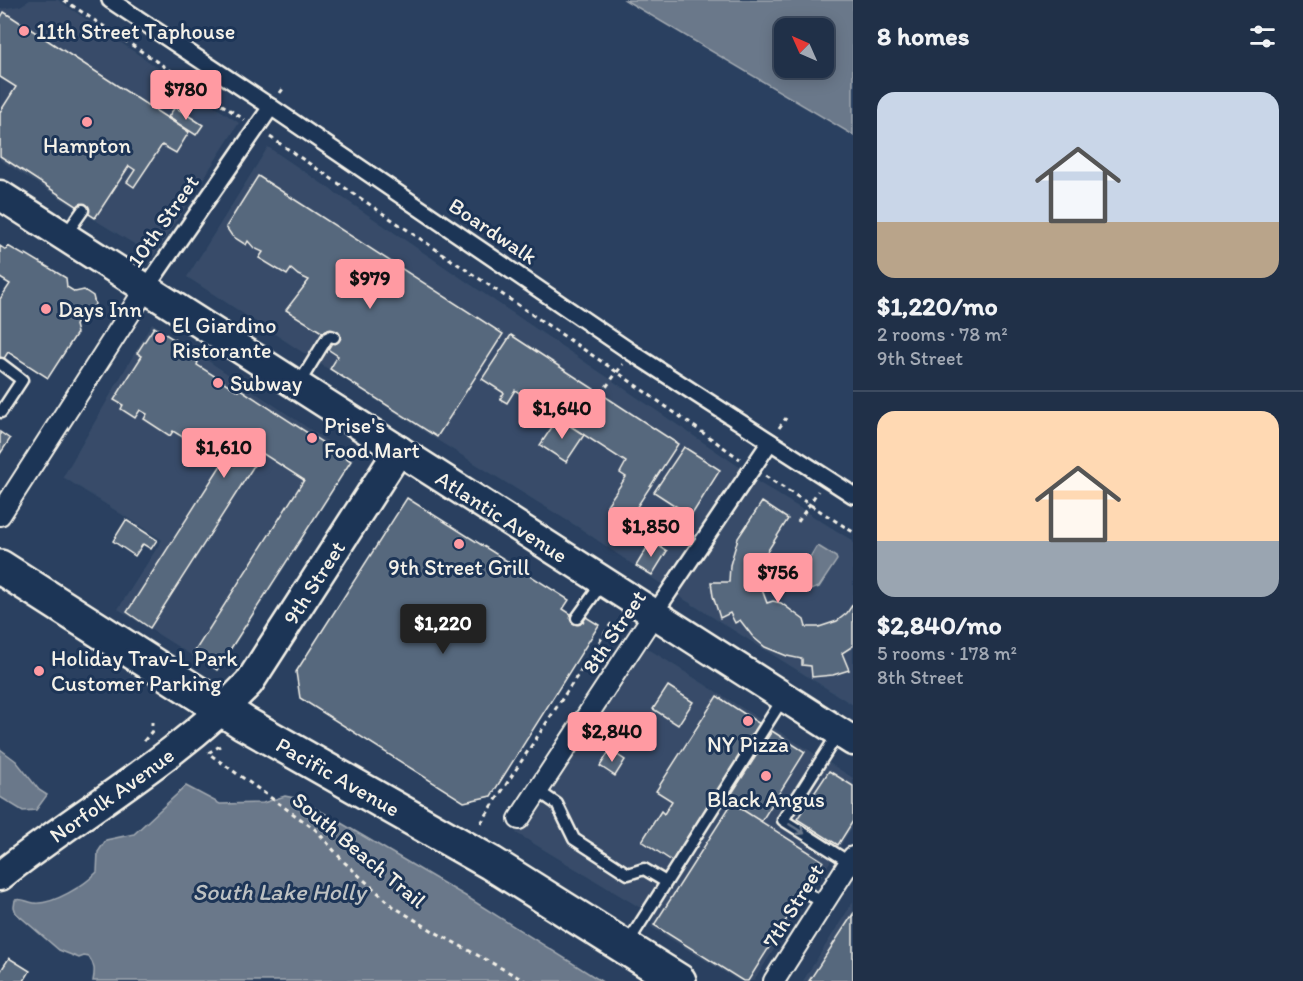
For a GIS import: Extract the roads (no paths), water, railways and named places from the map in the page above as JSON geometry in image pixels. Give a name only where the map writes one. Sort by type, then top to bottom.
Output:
[{"type":"highway","name":"Pacific Avenue","points":[[0,567],[222,710],[491,863],[679,981]]},
{"type":"main road","name":"Atlantic Avenue","points":[[0,195],[846,736]]},
{"type":"main road","name":"9th Street","points":[[222,710],[249,683],[399,450]]},
{"type":"main road","name":"Norfolk Avenue","points":[[0,876],[141,774],[222,710]]},
{"type":"street","name":"Boardwalk","points":[[110,0],[631,352],[773,437],[826,478],[853,495]]},
{"type":"street","name":"10th Street","points":[[0,515],[146,288],[271,107]]},
{"type":"street","name":"8th Street","points":[[519,819],[773,437]]},
{"type":"street","name":"7th Street","points":[[774,981],[851,859]]},
{"type":"lane","points":[[65,236],[83,210]]},
{"type":"lane","points":[[298,386],[327,338],[334,337]]},
{"type":"lane","points":[[1,364],[22,380],[1,412]]},
{"type":"lane","points":[[577,618],[604,581]]},
{"type":"lane","points":[[625,947],[785,697]]},
{"type":"lane","points":[[846,736],[783,820],[851,859]]},
{"type":"lane","points":[[537,790],[557,804],[574,839],[628,874],[644,869],[666,882]]},
{"type":"lane","points":[[804,891],[823,903]]},
{"type":"water","points":[[625,0],[853,0],[853,135]]},
{"type":"water","points":[[818,546],[836,557],[837,560],[819,587],[809,592],[799,586],[801,585],[799,576]]},
{"type":"water","points":[[0,749],[16,761],[39,790],[47,795],[36,810],[23,811],[0,797]]},
{"type":"water","name":"South Lake Holly","points":[[186,786],[220,804],[263,803],[285,796],[295,798],[467,897],[601,981],[93,981],[94,968],[89,957],[79,958],[59,950],[16,913],[15,900],[42,903],[85,883],[97,872],[98,852],[106,840],[134,834]]},
{"type":"place","name":"11th Street Taphouse","points":[[24,31]]},
{"type":"place","name":"Hampton","points":[[87,122]]},
{"type":"place","name":"Days Inn","points":[[46,309]]},
{"type":"place","name":"El Giardino Ristorante","points":[[160,338]]},
{"type":"place","name":"Subway","points":[[218,383]]},
{"type":"place","name":"Prise's Food Mart","points":[[312,438]]},
{"type":"place","name":"9th Street Grill","points":[[459,544]]},
{"type":"place","name":"Holiday Trav-L Park Customer Parking","points":[[39,671]]},
{"type":"place","name":"NY Pizza","points":[[748,721]]},
{"type":"place","name":"Black Angus","points":[[766,776]]}]
